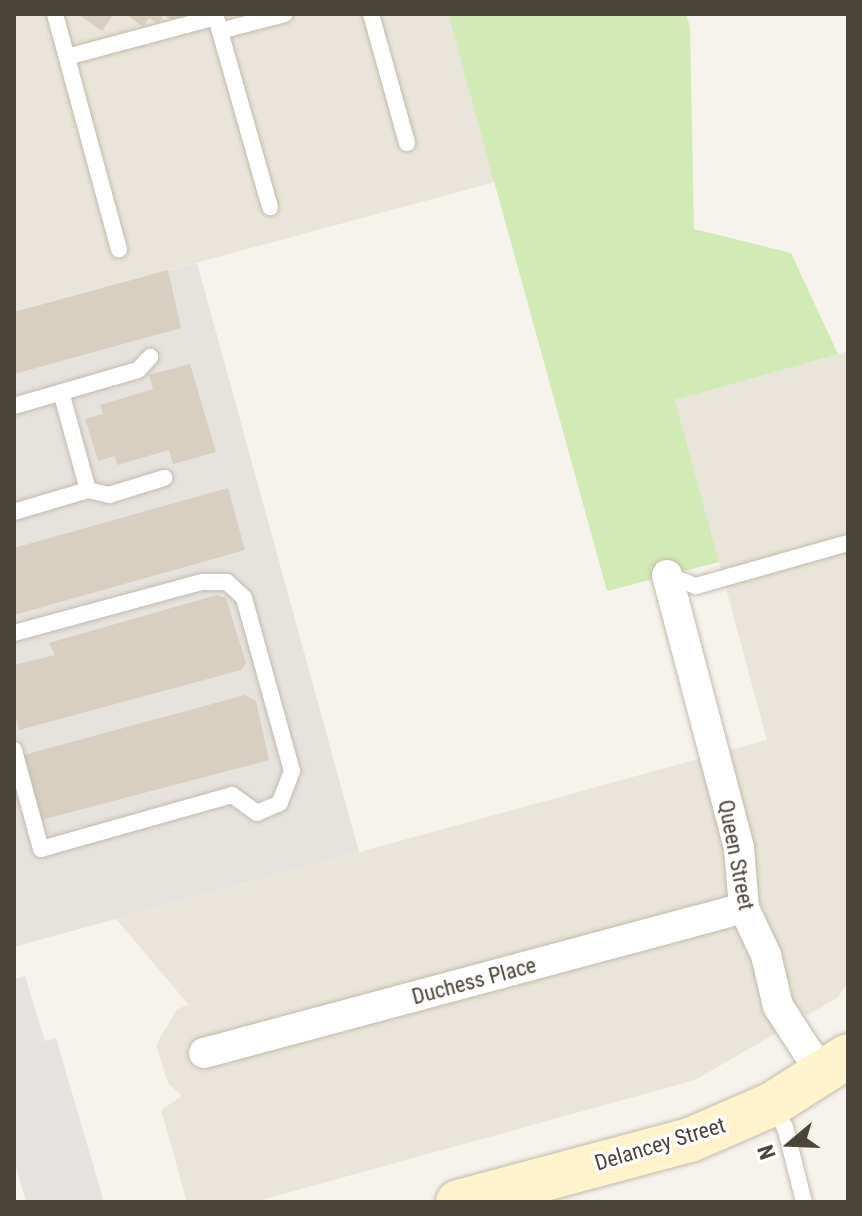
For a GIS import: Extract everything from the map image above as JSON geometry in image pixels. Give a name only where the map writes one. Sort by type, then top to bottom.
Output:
[{"type":"main road","name":"Delancey Street","points":[[458,1202],[690,1140],[771,1105],[837,1065]]},
{"type":"street","name":"Queen Street","points":[[667,575],[739,848],[744,908],[766,955],[778,1006],[807,1051],[837,1065]]},
{"type":"street","name":"Duchess Place","points":[[204,1053],[744,908]]},
{"type":"lane","points":[[55,14],[119,249]]},
{"type":"lane","points":[[67,57],[217,21],[285,14]]},
{"type":"lane","points":[[371,14],[407,143]]},
{"type":"lane","points":[[217,21],[270,207]]},
{"type":"lane","points":[[14,406],[138,370],[150,357]]},
{"type":"lane","points":[[61,392],[88,490]]},
{"type":"lane","points":[[14,512],[88,490],[109,495],[164,478]]},
{"type":"lane","points":[[667,575],[696,586],[848,543]]},
{"type":"lane","points":[[14,633],[202,582],[227,582],[244,598],[292,771],[280,803],[257,813],[232,795],[41,849],[14,750]]},
{"type":"lane","points":[[771,1105],[785,1127],[804,1202]]},
{"type":"shaded area","points":[[14,14],[448,14],[495,182],[14,312]]},
{"type":"shaded area","points":[[197,263],[359,852],[14,947],[14,312]]},
{"type":"shaded area","points":[[848,351],[848,983],[837,998],[695,1080],[254,1202],[187,1202],[161,1110],[182,1096],[168,1083],[156,1045],[177,1009],[189,1005],[116,919],[767,740],[675,400]]},
{"type":"shaded area","points":[[25,976],[45,1041],[56,1038],[104,1202],[26,1202],[14,1160],[14,979]]},
{"type":"green space","points":[[448,14],[686,14],[690,27],[694,229],[791,253],[838,354],[675,400],[719,562],[607,591]]},
{"type":"building","points":[[78,14],[114,14],[102,31]]},
{"type":"building","points":[[126,14],[190,15],[171,19],[164,15],[158,23],[149,18],[143,27]]},
{"type":"building","points":[[168,270],[181,328],[14,374],[14,312]]},
{"type":"building","points":[[190,364],[216,452],[173,464],[169,450],[117,465],[115,456],[98,461],[85,419],[103,414],[100,405],[153,389],[149,375]]},
{"type":"building","points":[[228,488],[245,550],[14,615],[14,548]]},
{"type":"building","points":[[217,595],[226,598],[246,663],[241,670],[19,730],[14,710],[14,665],[55,655],[49,643]]},
{"type":"building","points":[[245,695],[256,701],[269,760],[37,821],[20,756]]}]
